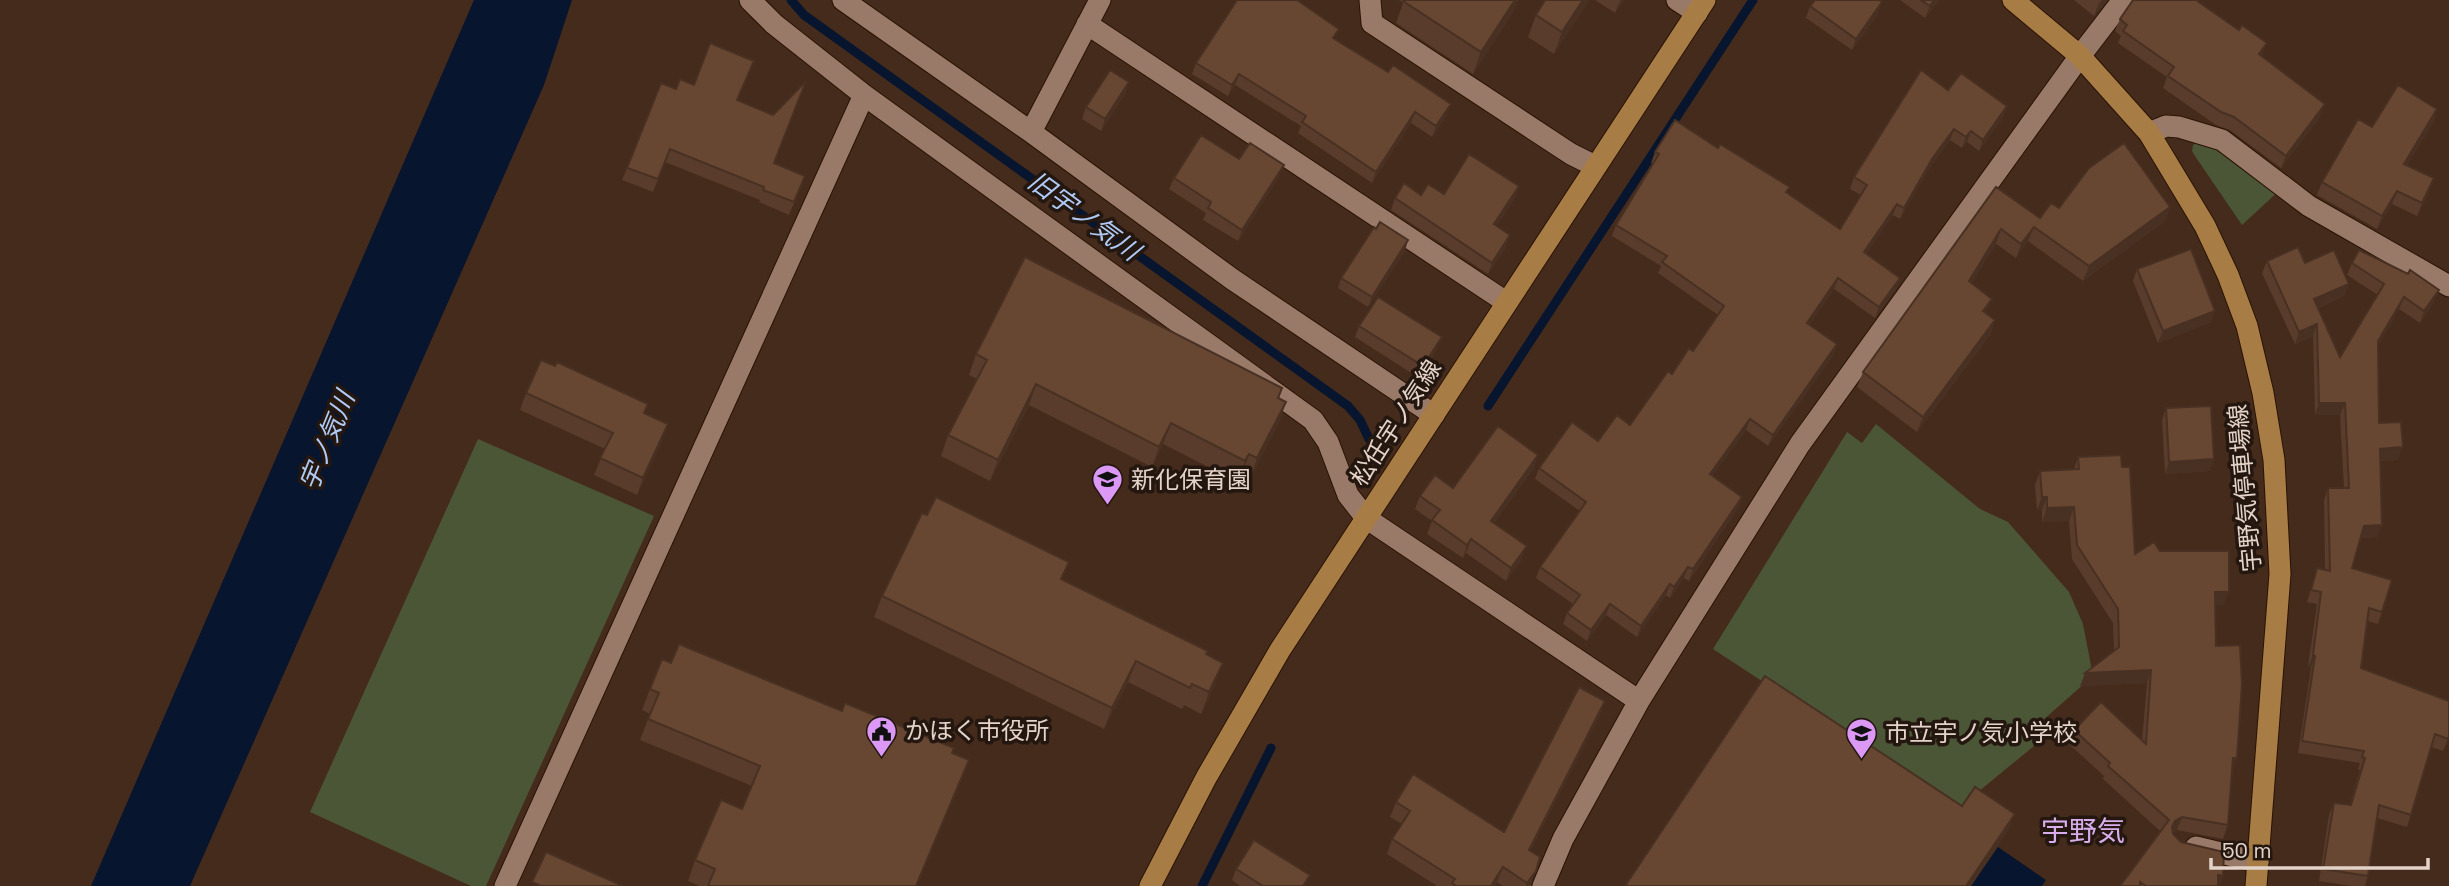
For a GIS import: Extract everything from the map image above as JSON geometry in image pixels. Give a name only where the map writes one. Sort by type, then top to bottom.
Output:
[{"type":"main road","name":"宇野気停車場線","points":[[2013,0],[2080,56],[2149,133],[2205,226],[2228,275],[2247,326],[2263,393],[2274,460],[2280,574],[2256,886]]},
{"type":"main road","name":"松任宇ノ気線","points":[[1150,886],[1206,778],[1280,650],[1701,7]]},
{"type":"street","points":[[750,0],[774,24],[864,95],[1313,420],[1328,442],[1348,495],[1366,518],[1639,701]]},
{"type":"street","points":[[843,0],[1031,132],[1232,279],[1434,415]]},
{"type":"street","points":[[1031,132],[1100,0]]},
{"type":"street","points":[[1370,0],[1372,23],[1572,154],[1595,166]]},
{"type":"street","points":[[1677,0],[1701,7]]},
{"type":"street","points":[[1543,886],[1563,839],[1639,701],[1800,444],[2123,0]]},
{"type":"street","points":[[1087,24],[1506,302]]},
{"type":"street","points":[[505,886],[864,95]]},
{"type":"street","points":[[2149,133],[2166,126],[2179,127],[2222,140],[2309,206],[2449,286]]},
{"type":"street","points":[[2180,844],[2258,862]]},
{"type":"green space","points":[[2207,142],[2280,190],[2242,225],[2192,151],[2193,145]]},
{"type":"green space","points":[[1876,424],[1980,509],[2008,522],[2069,592],[2083,624],[2093,676],[2042,721],[2051,732],[1967,801],[1959,811],[1713,649],[1847,432],[1862,443]]},
{"type":"green space","points":[[478,439],[654,516],[486,886],[471,886],[310,812]]},
{"type":"water","name":"宇ノ気川","points":[[474,0],[572,0],[544,85],[190,886],[91,886]]},
{"type":"water","points":[[1998,847],[2046,880],[2042,886],[1971,886]]},
{"type":"building","points":[[1237,0],[1297,0],[1339,29],[1333,38],[1388,72],[1393,65],[1451,104],[1436,126],[1415,112],[1376,172],[1302,122],[1306,116],[1239,74],[1232,85],[1196,63]]},
{"type":"building","points":[[1404,0],[1515,0],[1481,52]]},
{"type":"building","points":[[1545,0],[1583,0],[1562,32],[1536,15]]},
{"type":"building","points":[[1815,0],[1882,2],[1856,39],[1810,6]]},
{"type":"building","points":[[1921,0],[1934,0],[1930,6]]},
{"type":"building","points":[[2133,0],[2196,0],[2239,30],[2242,25],[2267,43],[2259,54],[2325,104],[2286,156],[2234,117],[2221,112],[2168,76],[2174,67],[2123,31],[2127,25],[2120,19]]},
{"type":"building","points":[[710,43],[754,61],[737,100],[773,115],[806,81],[774,163],[805,176],[794,202],[670,149],[658,179],[627,168],[661,83],[676,89],[680,79],[694,85]]},
{"type":"building","points":[[1110,70],[1129,82],[1105,119],[1086,107]]},
{"type":"building","points":[[1921,70],[1948,90],[1961,73],[2007,106],[1983,140],[1971,131],[1966,137],[1954,129],[1932,159],[1904,208],[1897,204],[1864,252],[1900,278],[1879,307],[1838,278],[1807,323],[1837,344],[1773,435],[1750,419],[1710,474],[1742,497],[1693,569],[1688,567],[1674,587],[1670,584],[1641,626],[1610,604],[1591,630],[1567,613],[1580,595],[1540,567],[1586,502],[1539,468],[1572,422],[1598,441],[1617,415],[1630,425],[1668,371],[1672,374],[1689,348],[1693,351],[1724,306],[1662,262],[1667,256],[1616,225],[1659,154],[1655,152],[1675,120],[1718,148],[1720,144],[1790,187],[1786,192],[1840,229],[1867,185],[1854,177]]},
{"type":"building","points":[[2398,85],[2437,109],[2404,164],[2434,178],[2422,203],[2397,191],[2382,216],[2322,182],[2358,119],[2372,127]]},
{"type":"building","points":[[1201,135],[1239,159],[1250,143],[1284,165],[1242,230],[1208,208],[1211,202],[1174,178]]},
{"type":"building","points":[[2124,143],[2170,207],[2089,266],[2034,227],[2021,244],[2001,229],[1969,281],[1992,299],[1983,311],[1995,320],[1923,417],[1863,372],[1996,187],[2040,218],[2051,203],[2059,208],[2089,168]]},
{"type":"building","points":[[1469,154],[1519,186],[1494,224],[1510,235],[1492,263],[1395,198],[1404,183],[1421,195],[1428,184],[1444,194]]},
{"type":"building","points":[[1380,222],[1408,240],[1372,297],[1341,278]]},
{"type":"building","points":[[2298,247],[2305,263],[2334,250],[2349,284],[2314,299],[2340,357],[2384,284],[2352,263],[2359,250],[2408,274],[2410,270],[2439,290],[2424,311],[2404,297],[2378,341],[2379,423],[2401,422],[2403,447],[2380,449],[2382,525],[2364,526],[2352,568],[2392,580],[2382,612],[2369,608],[2361,668],[2449,701],[2449,736],[2448,739],[2435,734],[2411,815],[2379,805],[2368,876],[2323,869],[2334,803],[2351,805],[2365,758],[2362,757],[2364,751],[2302,741],[2315,656],[2321,592],[2311,590],[2317,568],[2330,571],[2328,488],[2349,488],[2345,403],[2319,403],[2317,324],[2299,332],[2267,261]]},
{"type":"building","points":[[2191,249],[2215,311],[2163,331],[2137,269]]},
{"type":"building","points":[[1025,257],[1282,388],[1278,398],[1286,402],[1257,458],[1249,454],[1245,461],[1171,423],[1159,447],[1036,384],[998,460],[948,435],[987,360],[976,354]]},
{"type":"building","points":[[1378,297],[1442,337],[1423,366],[1359,326]]},
{"type":"building","points":[[541,360],[555,366],[557,362],[648,404],[644,413],[668,424],[643,478],[600,458],[613,433],[526,393]]},
{"type":"building","points":[[2211,406],[2214,459],[2169,462],[2166,408]]},
{"type":"building","points":[[1498,426],[1538,455],[1491,521],[1527,546],[1511,568],[1471,539],[1467,545],[1432,520],[1440,510],[1420,496],[1435,475],[1453,488]]},
{"type":"building","points":[[2121,455],[2122,467],[2130,467],[2135,554],[2154,542],[2160,551],[2229,551],[2229,592],[2215,592],[2216,646],[2240,645],[2242,684],[2237,758],[2233,758],[2228,825],[2182,817],[2175,821],[2172,827],[2173,834],[2181,842],[2224,852],[2223,876],[2218,875],[2218,886],[2146,886],[2140,882],[2140,886],[2120,886],[2169,820],[2108,766],[2110,763],[2074,730],[2101,702],[2146,744],[2151,670],[2085,673],[2119,647],[2118,609],[2077,545],[2074,507],[2047,508],[2047,497],[2042,497],[2040,471],[2079,469],[2078,457]]},
{"type":"building","points":[[936,497],[1069,562],[1061,579],[1208,651],[1206,654],[1223,663],[1209,692],[1192,684],[1190,688],[1136,661],[1112,708],[882,596],[922,513],[927,515]]},
{"type":"building","points":[[679,644],[842,711],[845,703],[954,748],[952,753],[969,760],[916,886],[708,886],[715,869],[695,860],[721,800],[742,809],[760,766],[648,719],[659,693],[650,689],[662,659],[671,663]]},
{"type":"building","points":[[1765,676],[1962,806],[1975,787],[2015,814],[1966,886],[1625,886]]},
{"type":"building","points":[[1579,687],[1605,701],[1529,850],[1540,857],[1536,871],[1527,883],[1503,867],[1491,886],[1456,886],[1452,883],[1455,879],[1392,839],[1410,811],[1396,802],[1413,774],[1504,832]]},
{"type":"building","points":[[1254,840],[1310,875],[1303,886],[1263,886],[1236,869]]},
{"type":"building","points":[[546,852],[623,886],[541,886],[532,882]]},
{"type":"waterway","name":"旧宇ノ気川","points":[[791,0],[804,15],[1348,406],[1360,420],[1369,439]]},
{"type":"waterway","points":[[1488,406],[1753,0]]},
{"type":"waterway","points":[[1202,886],[1271,748]]},
{"type":"place","name":"新化保育園","points":[[1108,507]]},
{"type":"place","name":"かほく市役所","points":[[882,758]]},
{"type":"place","name":"市立宇ノ気小学校","points":[[1862,760]]},
{"type":"district","name":"宇野気","points":[[2083,831]]}]
